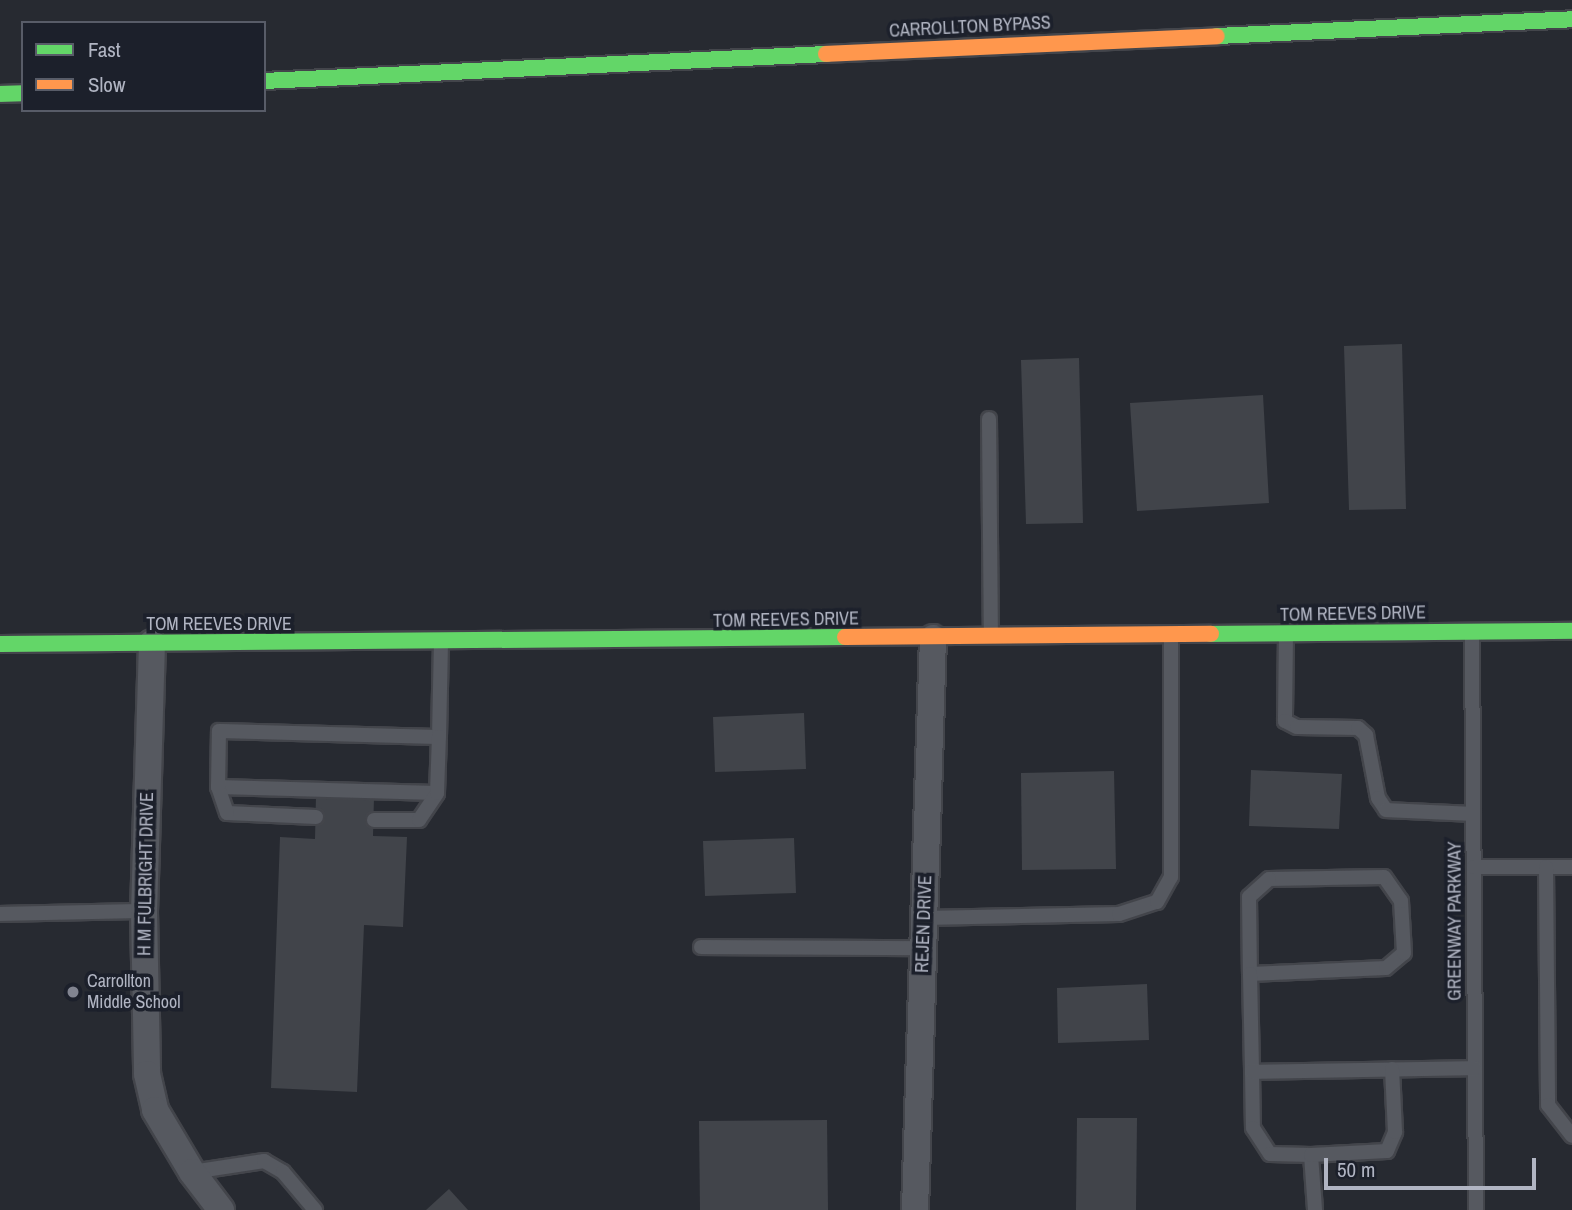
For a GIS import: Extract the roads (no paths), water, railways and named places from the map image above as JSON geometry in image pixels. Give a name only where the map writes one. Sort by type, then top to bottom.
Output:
[{"type":"street","points":[[1412,27],[1553,2]]},
{"type":"street","name":"CARROLLTON BYPASS","points":[[266,81],[1572,19]]},
{"type":"street","points":[[0,94],[21,93]]},
{"type":"street","name":"TOM REEVES DRIVE","points":[[0,644],[441,643],[1572,631]]},
{"type":"street","name":"REJEN DRIVE","points":[[915,1210],[933,638]]},
{"type":"street","name":"H M FULBRIGHT DRIVE","points":[[152,643],[144,911],[147,1074],[155,1110],[192,1172],[221,1210]]},
{"type":"lane","points":[[989,419],[991,638]]},
{"type":"lane","name":"GREENWAY PARKWAY","points":[[1472,632],[1476,1210]]},
{"type":"lane","points":[[1286,634],[1285,721],[1297,727],[1358,728],[1366,735],[1378,798],[1386,810],[1474,814]]},
{"type":"lane","points":[[924,918],[1119,914],[1157,901],[1171,877],[1171,636]]},
{"type":"lane","points":[[373,820],[419,820],[437,793],[441,643]]},
{"type":"lane","points":[[316,817],[227,813],[218,788],[219,732],[439,737]]},
{"type":"lane","points":[[218,788],[437,793]]},
{"type":"lane","points":[[1474,867],[1572,867]]},
{"type":"lane","points":[[1546,867],[1548,1105],[1572,1136]]},
{"type":"lane","points":[[1250,974],[1385,968],[1404,953],[1401,901],[1384,877],[1269,879],[1249,897],[1250,974],[1253,1128],[1270,1154],[1387,1151],[1395,1132],[1392,1069]]},
{"type":"lane","points":[[0,914],[144,911]]},
{"type":"lane","points":[[701,947],[923,948]]},
{"type":"lane","points":[[1252,1072],[1475,1068]]},
{"type":"lane","points":[[1311,1155],[1315,1210]]},
{"type":"lane","points":[[192,1172],[264,1161],[283,1172],[314,1210]]},
{"type":"place","name":"Carrollton Middle School","points":[[73,992]]}]
